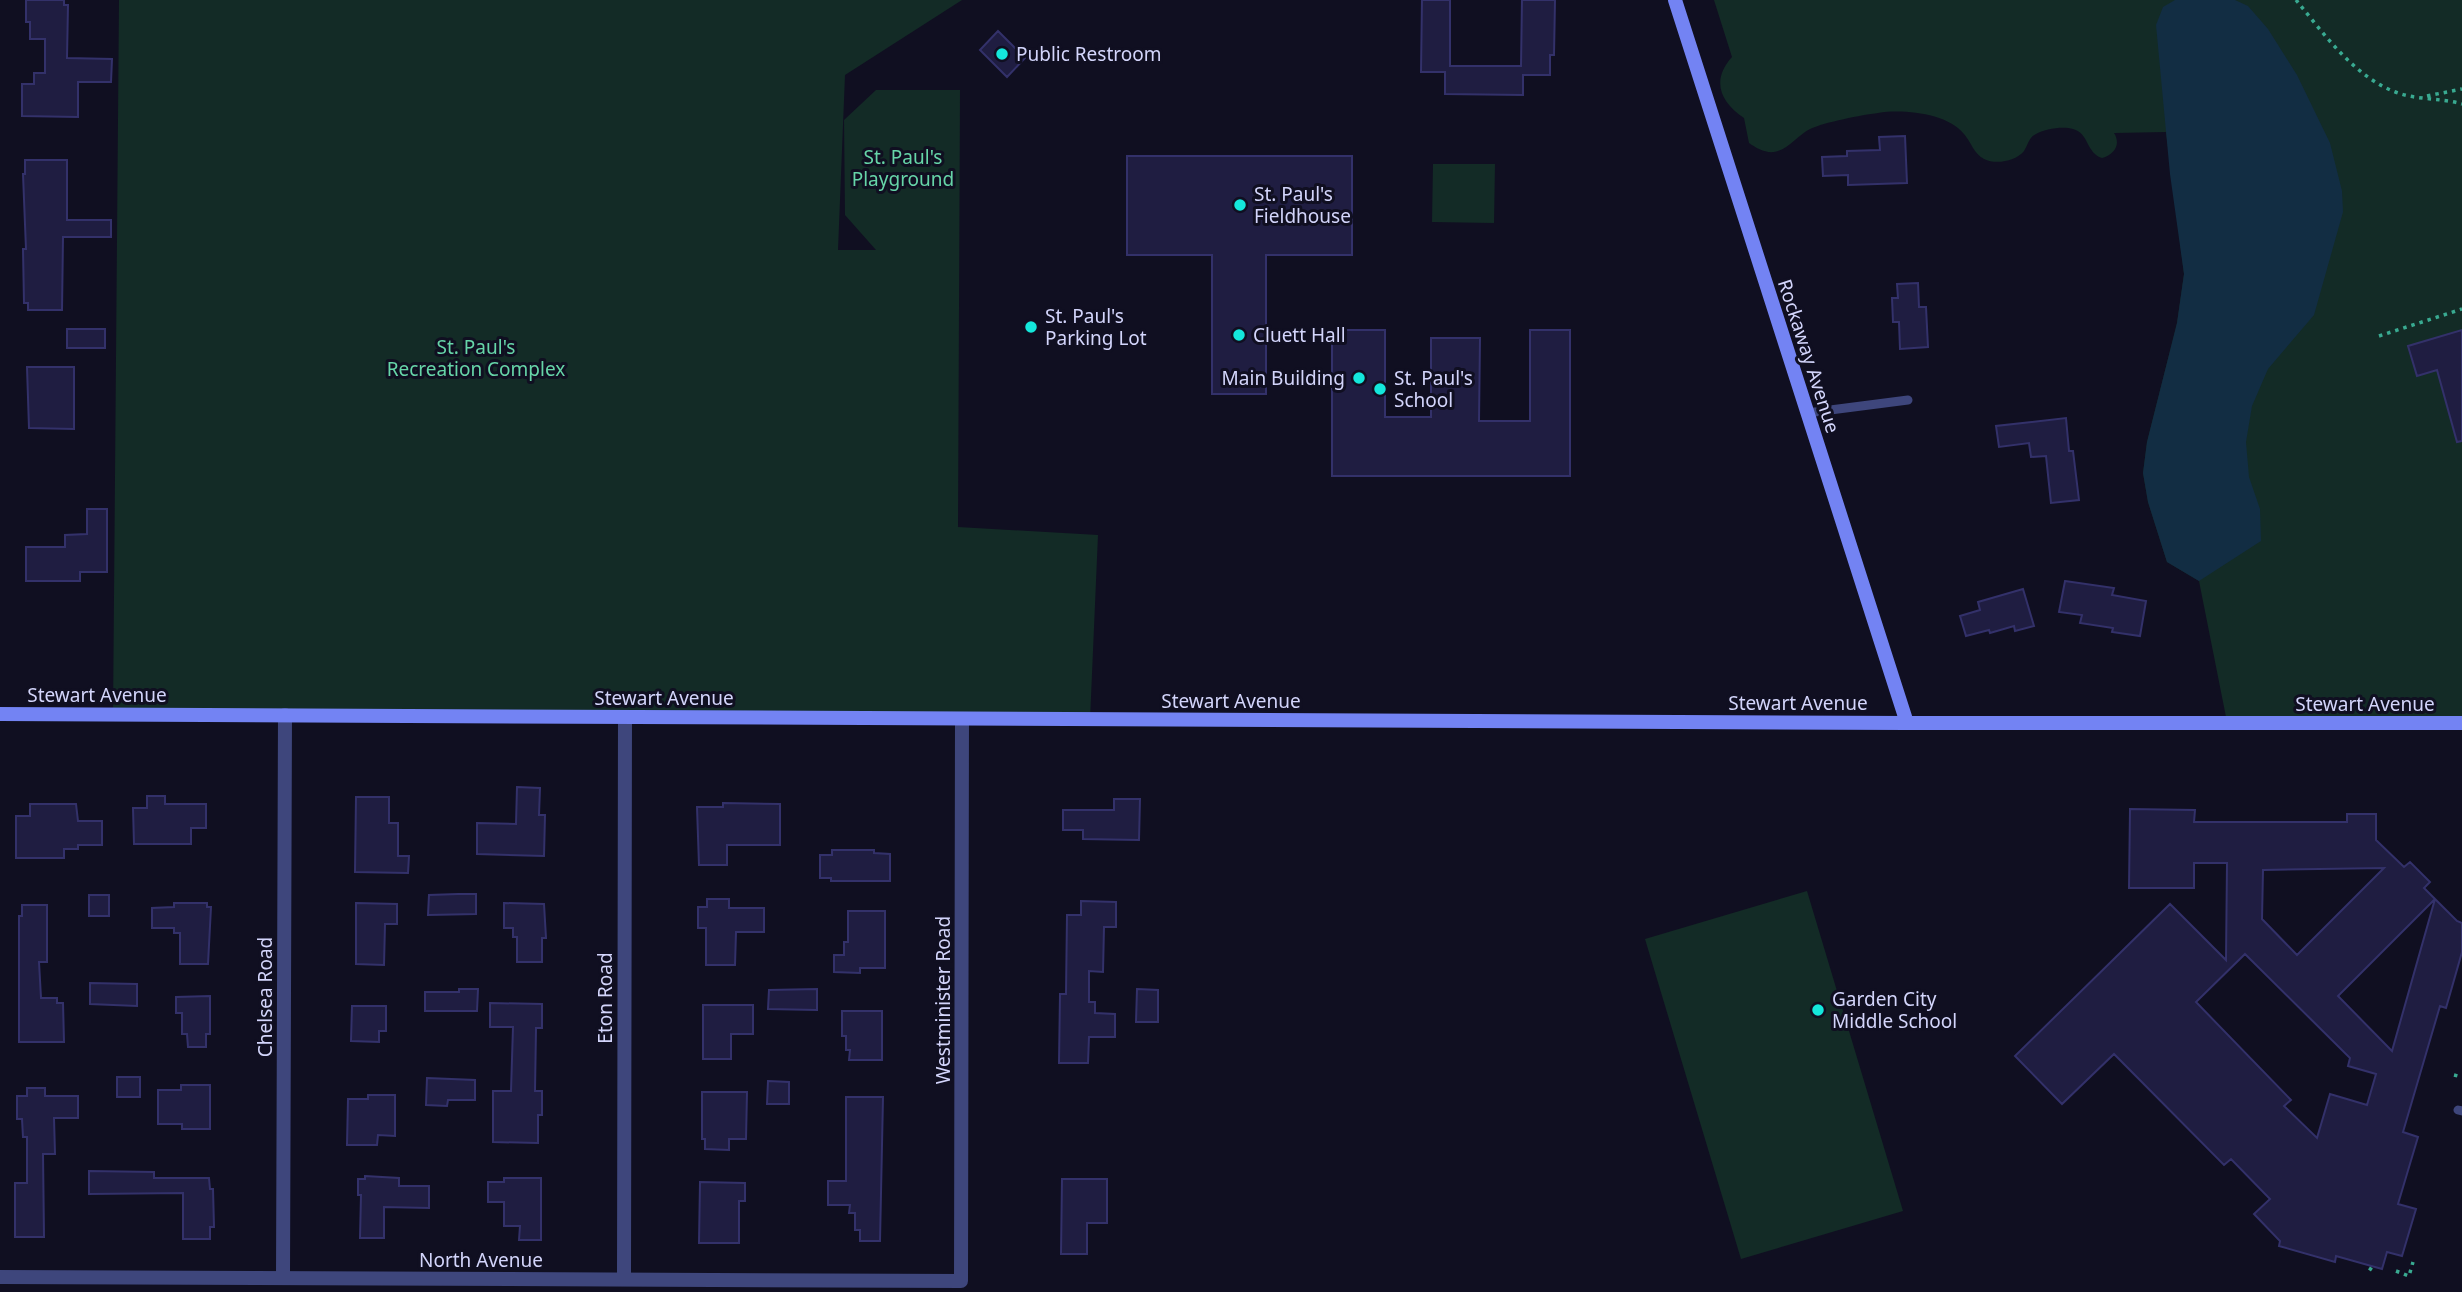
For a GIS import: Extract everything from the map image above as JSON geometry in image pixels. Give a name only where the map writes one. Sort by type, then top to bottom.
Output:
[{"type":"main road","name":"Rockaway Avenue","points":[[1675,0],[1907,723]]},
{"type":"main road","name":"Stewart Avenue","points":[[0,714],[2462,723]]},
{"type":"street","name":"Chelsea Road","points":[[283,1278],[285,715]]},
{"type":"street","name":"Eton Road","points":[[624,1280],[625,717]]},
{"type":"street","name":"Westminister Road","points":[[961,1282],[962,719]]},
{"type":"street","name":"North Avenue","points":[[0,1277],[961,1282]]},
{"type":"lane","points":[[1807,413],[1908,400]]},
{"type":"path","points":[[2295,0],[2366,77],[2399,94],[2462,104]]},
{"type":"path","points":[[2421,97],[2462,89]]},
{"type":"path","points":[[2379,336],[2462,309]]},
{"type":"path","points":[[2454,1075],[2462,1077]]},
{"type":"path","points":[[2396,1271],[2409,1276],[2413,1262]]},
{"type":"green space","name":"St. Paul's Recreation Complex","points":[[119,0],[962,0],[845,75],[838,250],[876,250],[845,215],[844,120],[876,90],[960,90],[958,527],[1098,535],[1090,720],[113,715]]},
{"type":"green space","points":[[1714,0],[2462,0],[2462,723],[2227,722],[2199,581],[2167,562],[2148,502],[2143,473],[2147,442],[2177,323],[2184,274],[2166,132],[2114,133],[2116,148],[2102,158],[2093,152],[2078,131],[2054,128],[2034,135],[2024,151],[2016,157],[1994,162],[1981,157],[1964,134],[1947,121],[1912,112],[1888,112],[1825,124],[1810,129],[1779,151],[1764,151],[1749,143],[1744,118],[1729,105],[1721,90],[1722,74],[1732,57]]},
{"type":"green space","points":[[1433,164],[1495,164],[1494,223],[1432,222]]},
{"type":"green space","points":[[1807,891],[1903,1211],[1741,1259],[1645,939]]},
{"type":"water","points":[[2175,0],[2235,0],[2248,6],[2268,29],[2297,75],[2330,143],[2342,191],[2343,212],[2314,315],[2268,369],[2252,406],[2246,442],[2249,477],[2260,509],[2261,541],[2199,581],[2167,562],[2148,502],[2143,473],[2147,442],[2177,323],[2184,274],[2170,174],[2156,25],[2163,7]]},
{"type":"building","points":[[26,0],[64,0],[64,5],[68,5],[67,58],[112,59],[111,82],[78,82],[78,117],[22,116],[22,84],[34,84],[34,73],[45,73],[45,39],[30,39],[30,22],[26,22]]},
{"type":"building","points":[[1422,0],[1450,0],[1450,66],[1521,66],[1522,0],[1555,0],[1554,55],[1550,55],[1550,75],[1523,75],[1523,95],[1445,94],[1445,72],[1421,72]]},
{"type":"building","name":"Public Restroom","points":[[998,31],[1025,58],[1007,77],[980,50]]},
{"type":"building","points":[[1905,136],[1907,183],[1848,185],[1848,175],[1823,176],[1822,157],[1847,156],[1847,151],[1880,150],[1879,137]]},
{"type":"building","name":"St. Paul's Fieldhouse","points":[[1127,156],[1352,156],[1352,255],[1266,255],[1266,394],[1212,394],[1212,255],[1127,255]]},
{"type":"building","points":[[25,160],[67,160],[67,220],[111,220],[111,237],[63,237],[62,310],[28,310],[28,303],[24,303]]},
{"type":"building","points":[[1918,283],[1919,307],[1926,307],[1928,347],[1900,349],[1899,322],[1893,322],[1892,298],[1898,298],[1897,284]]},
{"type":"building","points":[[67,329],[105,329],[105,348],[67,348]]},
{"type":"building","name":"Main Building","points":[[1332,330],[1385,330],[1385,417],[1431,417],[1431,338],[1480,338],[1479,421],[1530,421],[1530,330],[1570,330],[1570,476],[1332,476]]},
{"type":"building","points":[[2462,330],[2462,441],[2457,442],[2437,370],[2417,376],[2408,346]]},
{"type":"building","points":[[27,367],[74,367],[74,429],[29,428]]},
{"type":"building","points":[[2066,418],[2069,451],[2073,451],[2079,500],[2051,503],[2046,456],[2031,457],[2029,443],[1999,447],[1996,426]]},
{"type":"building","points":[[87,509],[107,509],[107,572],[80,572],[80,581],[26,581],[26,547],[65,547],[65,535],[87,534]]},
{"type":"building","points":[[2065,581],[2114,588],[2112,595],[2146,601],[2140,636],[2112,632],[2113,628],[2080,623],[2082,615],[2059,612]]},
{"type":"building","points":[[2023,589],[2034,626],[2015,631],[2014,626],[1966,636],[1960,616],[1980,610],[1978,602]]},
{"type":"building","points":[[517,787],[540,788],[539,815],[545,815],[544,856],[477,854],[477,823],[516,824]]},
{"type":"building","points":[[147,796],[165,796],[165,804],[206,804],[206,828],[191,828],[191,844],[134,844],[133,808],[147,808]]},
{"type":"building","points":[[356,797],[389,797],[389,823],[398,823],[398,856],[409,856],[408,873],[355,872]]},
{"type":"building","points":[[1114,799],[1140,799],[1139,840],[1083,839],[1083,830],[1063,830],[1063,810],[1114,810]]},
{"type":"building","points":[[723,803],[780,804],[780,845],[727,845],[727,865],[699,865],[697,807],[723,807]]},
{"type":"building","points":[[30,804],[76,804],[78,821],[102,821],[102,845],[78,845],[78,849],[64,849],[64,858],[16,858],[16,816],[30,816]]},
{"type":"building","points":[[2130,809],[2195,810],[2194,822],[2347,822],[2347,814],[2376,814],[2376,840],[2404,867],[2410,862],[2430,882],[2424,888],[2462,923],[2462,952],[2446,1008],[2440,1006],[2403,1132],[2418,1137],[2398,1204],[2416,1209],[2402,1256],[2387,1252],[2382,1269],[2336,1256],[2335,1262],[2279,1246],[2280,1241],[2254,1214],[2270,1199],[2231,1159],[2224,1165],[2114,1054],[2062,1104],[2015,1056],[2170,904],[2226,960],[2227,863],[2194,863],[2194,888],[2129,888]],"holes":[[[2384,868],[2297,955],[2262,919],[2263,870]],[[2435,899],[2392,1051],[2338,996]],[[2245,954],[2350,1058],[2348,1066],[2376,1074],[2367,1105],[2330,1094],[2317,1138],[2284,1106],[2291,1100],[2196,1002]]]},
{"type":"building","points":[[832,850],[874,850],[874,853],[890,854],[890,881],[831,881],[831,878],[820,878],[820,855],[832,855]]},
{"type":"building","points":[[476,894],[476,914],[428,915],[429,895]]},
{"type":"building","points":[[89,895],[109,895],[109,916],[89,916]]},
{"type":"building","points":[[707,899],[729,899],[729,908],[764,908],[764,932],[736,932],[735,965],[706,965],[706,928],[698,928],[698,907],[707,907]]},
{"type":"building","points":[[1081,901],[1116,902],[1116,927],[1104,927],[1103,972],[1089,971],[1089,1002],[1095,1002],[1095,1013],[1115,1014],[1115,1037],[1089,1037],[1088,1063],[1059,1063],[1060,994],[1066,994],[1067,915],[1081,915]]},
{"type":"building","points":[[174,903],[207,903],[207,907],[211,907],[208,964],[180,964],[180,933],[174,933],[174,928],[152,928],[152,908],[174,907]]},
{"type":"building","points":[[356,903],[397,904],[397,924],[385,924],[384,965],[356,964]]},
{"type":"building","points":[[504,903],[544,904],[546,938],[542,938],[542,962],[517,962],[517,937],[513,937],[513,928],[504,928]]},
{"type":"building","points":[[22,905],[47,905],[47,962],[39,962],[41,998],[57,998],[57,1003],[63,1003],[64,1042],[19,1042],[19,916],[22,916]]},
{"type":"building","points":[[848,911],[885,911],[885,968],[860,968],[860,973],[834,972],[834,955],[844,955],[844,942],[848,942]]},
{"type":"building","points":[[90,983],[137,984],[137,1006],[90,1004]]},
{"type":"building","points":[[459,989],[478,989],[477,1011],[425,1011],[425,992],[459,992]]},
{"type":"building","points":[[817,989],[817,1010],[768,1009],[769,990]]},
{"type":"building","points":[[1137,989],[1158,990],[1158,1022],[1136,1022]]},
{"type":"building","points":[[210,996],[210,1034],[206,1034],[206,1047],[188,1047],[187,1034],[182,1034],[182,1013],[176,1013],[176,997]]},
{"type":"building","points":[[490,1003],[542,1004],[542,1028],[536,1028],[535,1091],[542,1091],[542,1115],[538,1115],[538,1143],[493,1142],[493,1091],[511,1091],[513,1027],[490,1027]]},
{"type":"building","points":[[703,1005],[753,1005],[753,1034],[731,1034],[731,1059],[703,1059]]},
{"type":"building","points":[[352,1006],[386,1006],[386,1031],[379,1031],[379,1042],[351,1041]]},
{"type":"building","points":[[842,1011],[882,1011],[882,1060],[849,1060],[850,1050],[846,1050],[846,1036],[842,1036]]},
{"type":"building","points":[[117,1077],[140,1077],[140,1097],[117,1097]]},
{"type":"building","points":[[427,1078],[475,1080],[475,1100],[448,1100],[447,1106],[426,1105]]},
{"type":"building","points":[[768,1081],[789,1082],[789,1104],[767,1104]]},
{"type":"building","points":[[181,1085],[210,1085],[210,1129],[182,1129],[182,1124],[158,1124],[158,1090],[181,1090]]},
{"type":"building","points":[[27,1088],[45,1088],[45,1096],[78,1096],[78,1118],[54,1118],[55,1154],[43,1154],[44,1237],[15,1237],[15,1183],[27,1183],[27,1137],[23,1137],[22,1119],[17,1119],[17,1096],[27,1096]]},
{"type":"building","points":[[702,1092],[747,1092],[746,1139],[729,1139],[729,1150],[705,1149],[705,1139],[702,1139]]},
{"type":"building","points":[[368,1095],[395,1095],[395,1136],[378,1135],[377,1145],[347,1145],[348,1099],[368,1099]]},
{"type":"building","points":[[846,1097],[883,1097],[880,1241],[860,1241],[860,1230],[855,1230],[855,1213],[849,1213],[850,1205],[828,1205],[828,1181],[846,1181]]},
{"type":"building","points":[[89,1171],[154,1172],[154,1178],[209,1178],[210,1189],[213,1189],[214,1227],[210,1227],[210,1239],[183,1239],[183,1193],[89,1194]]},
{"type":"building","points":[[365,1176],[399,1178],[399,1186],[429,1186],[429,1208],[384,1207],[384,1238],[360,1238],[361,1195],[358,1195],[358,1179],[365,1179]]},
{"type":"building","points":[[504,1178],[541,1178],[541,1240],[519,1240],[520,1226],[504,1226],[504,1202],[488,1202],[488,1182],[504,1182]]},
{"type":"building","points":[[1062,1179],[1107,1179],[1107,1223],[1087,1223],[1087,1254],[1061,1254]]},
{"type":"building","points":[[700,1182],[745,1183],[745,1201],[739,1201],[739,1243],[699,1243]]},
{"type":"place","name":"Public Restroom","points":[[1002,54]]},
{"type":"place","name":"St. Paul's Fieldhouse","points":[[1240,205]]},
{"type":"place","name":"St. Paul's Parking Lot","points":[[1031,327]]},
{"type":"place","name":"Cluett Hall","points":[[1239,335]]},
{"type":"place","name":"Main Building","points":[[1359,378]]},
{"type":"place","name":"St. Paul's School","points":[[1380,389]]},
{"type":"place","name":"Garden City Middle School","points":[[1818,1010]]},
{"type":"park label","name":"St. Paul's Playground","points":[[903,168]]}]
